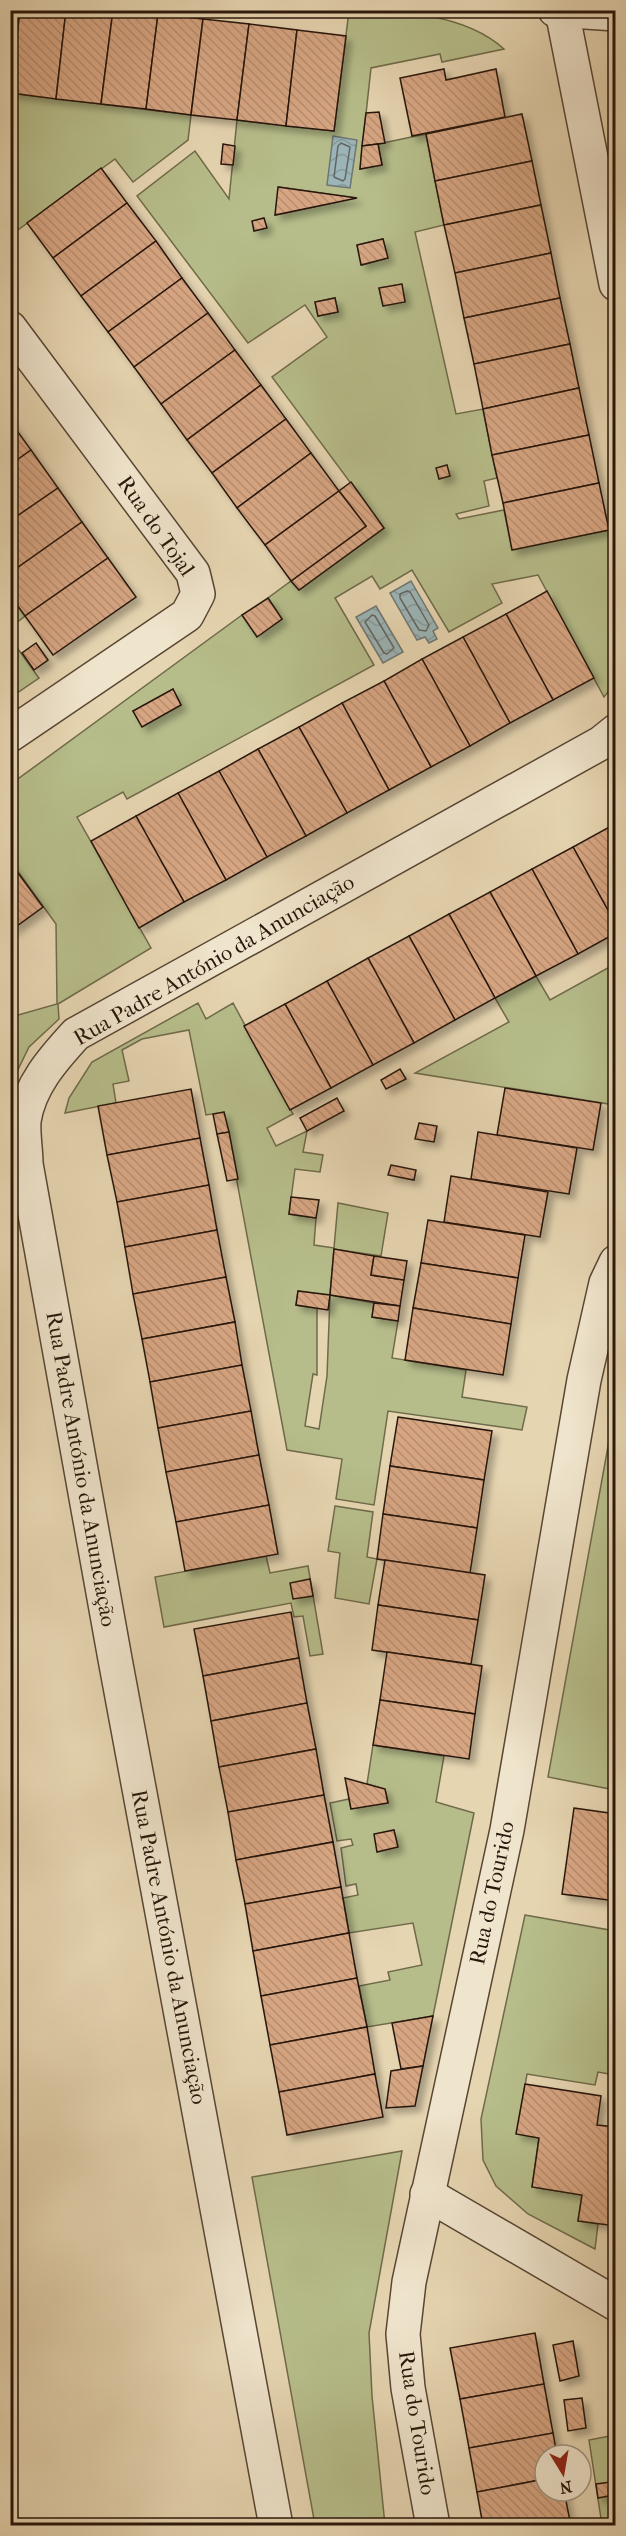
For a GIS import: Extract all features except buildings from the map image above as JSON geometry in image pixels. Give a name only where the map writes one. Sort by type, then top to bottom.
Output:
[{"type":"street","points":[[615,14],[558,11],[615,284]]},
{"type":"street","name":"Rua do Tojal","points":[[10,328],[193,573],[198,594],[187,615],[10,735]]},
{"type":"street","name":"Rua Padre António da Anunciação","points":[[276,2526],[26,1164],[24,1121],[34,1089],[50,1062],[76,1034],[601,743],[615,731]]},
{"type":"street","name":"Rua do Tourido","points":[[434,2526],[408,2388],[403,2334],[409,2282],[507,1830],[584,1380],[606,1283],[615,1262]]},
{"type":"street","points":[[427,2194],[615,2304]]},
{"type":"green space","points":[[20,10],[11,93],[191,115],[188,140],[133,182],[115,159],[11,235],[10,11]]},
{"type":"green space","points":[[349,11],[431,16],[470,28],[488,37],[504,49],[442,62],[440,54],[371,68],[360,169],[382,165],[378,144],[426,134],[444,225],[415,232],[456,414],[483,409],[497,478],[484,481],[489,506],[456,514],[459,519],[504,510],[512,549],[615,529],[615,683],[604,697],[538,575],[492,584],[502,603],[449,632],[412,570],[380,589],[372,576],[335,598],[374,665],[127,799],[123,792],[77,817],[151,948],[58,1004],[59,1019],[29,1047],[11,1084],[11,1017],[57,1004],[56,924],[11,862],[11,784],[242,615],[257,636],[282,619],[268,598],[291,581],[299,590],[384,528],[272,377],[327,337],[305,305],[248,343],[137,196],[195,151],[229,199],[237,120],[334,131]],"holes":[[[279,187],[355,198],[276,215]],[[383,239],[387,258],[362,265],[357,245]],[[401,284],[405,301],[383,306],[379,288]],[[335,298],[338,312],[318,316],[315,302]],[[173,689],[181,705],[142,726],[133,711]]]},
{"type":"green space","points":[[10,595],[25,616],[11,627],[10,627]]},
{"type":"green space","points":[[10,638],[39,678],[11,697],[11,672],[14,669],[11,665]]},
{"type":"green space","points":[[615,964],[615,1105],[415,1073],[509,1022],[495,998],[536,976],[550,1000]]},
{"type":"green space","points":[[198,1003],[206,1019],[233,1003],[293,1114],[267,1128],[276,1146],[307,1131],[303,1152],[323,1155],[320,1172],[295,1169],[289,1214],[316,1218],[314,1245],[334,1248],[338,1203],[388,1213],[381,1256],[334,1249],[330,1295],[374,1303],[372,1317],[398,1321],[392,1358],[466,1370],[462,1397],[527,1407],[522,1430],[388,1411],[374,1505],[336,1499],[342,1459],[287,1450],[224,1112],[206,1115],[189,1030],[142,1039],[122,1050],[129,1081],[113,1084],[116,1103],[65,1113],[69,1098],[92,1062]],"holes":[[[298,1291],[330,1296],[327,1376],[319,1429],[305,1426],[313,1374],[317,1375],[317,1308],[296,1305]]]},
{"type":"green space","points":[[615,1408],[615,1790],[548,1777]]},
{"type":"green space","points":[[335,1506],[373,1512],[367,1557],[377,1559],[369,1604],[335,1598],[340,1553],[328,1551]]},
{"type":"green space","points":[[266,1556],[270,1573],[308,1566],[323,1654],[310,1656],[303,1616],[294,1617],[291,1603],[164,1627],[155,1577]]},
{"type":"green space","points":[[373,1745],[444,1756],[436,1802],[474,1813],[433,2016],[367,2027],[359,1986],[390,1980],[388,1972],[422,1965],[413,1923],[349,1933],[343,1898],[358,1895],[356,1884],[346,1886],[341,1848],[353,1845],[351,1839],[337,1841],[330,1803],[349,1799],[351,1809],[388,1803],[385,1789],[367,1784]]},
{"type":"green space","points":[[525,1915],[615,1931],[615,2075],[598,2072],[595,2085],[527,2074],[517,2133],[539,2138],[532,2187],[582,2195],[578,2220],[598,2224],[595,2249],[528,2214],[496,2186],[483,2160],[481,2119]]},
{"type":"green space","points":[[402,2151],[369,2333],[372,2396],[385,2525],[315,2525],[252,2177]]},
{"type":"green space","points":[[615,2435],[615,2525],[602,2525],[593,2466],[593,2443],[589,2443],[589,2440]]},
{"type":"water","points":[[333,136],[357,140],[350,188],[327,185]]},
{"type":"water","points":[[411,581],[438,628],[433,631],[437,639],[429,643],[425,637],[417,640],[390,593]]},
{"type":"water","points":[[376,606],[403,652],[383,663],[356,617]]}]
